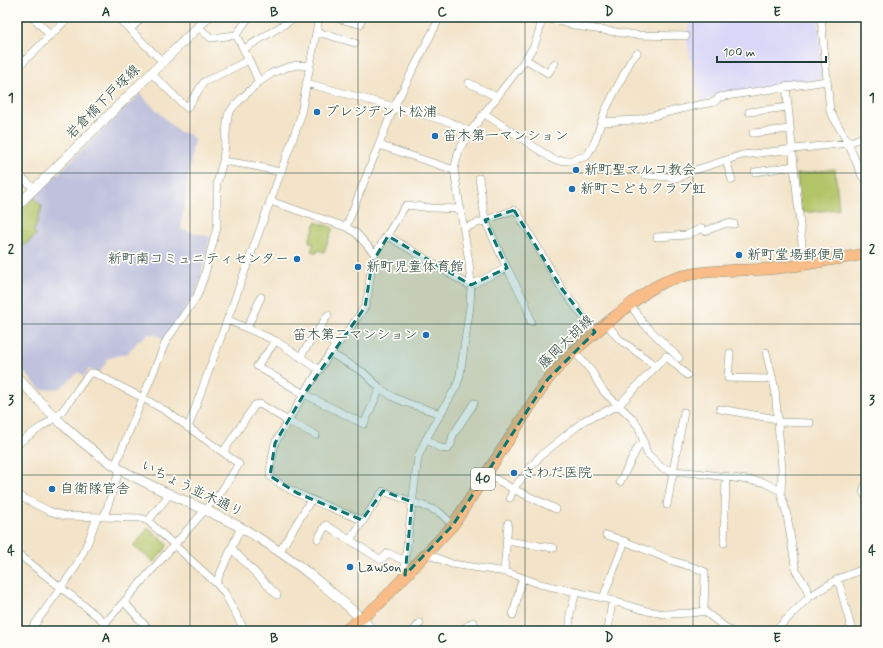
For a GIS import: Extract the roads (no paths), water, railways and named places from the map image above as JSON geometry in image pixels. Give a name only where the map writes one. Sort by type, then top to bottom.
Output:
[{"type":"main road","name":"藤岡大胡線","points":[[344,631],[380,603],[453,525],[548,379],[560,364],[595,332],[643,294],[662,283],[686,275],[772,268],[866,254]]},
{"type":"street","points":[[33,17],[50,35]]},
{"type":"street","points":[[17,68],[69,17]]},
{"type":"street","points":[[117,17],[163,62]]},
{"type":"street","points":[[130,30],[142,17]]},
{"type":"street","name":"岩倉橋下戸塚線","points":[[17,206],[208,17]]},
{"type":"street","points":[[198,27],[211,38],[236,35],[249,17]]},
{"type":"street","points":[[244,49],[296,17]]},
{"type":"street","points":[[188,428],[300,119],[319,17]]},
{"type":"street","points":[[332,17],[360,24],[362,17]]},
{"type":"street","points":[[346,228],[394,107],[440,17]]},
{"type":"street","points":[[405,576],[405,561],[418,457],[426,439],[457,385],[460,376],[470,306],[471,285],[469,262],[454,170],[459,150],[470,132],[485,114],[534,46],[542,17],[582,27],[636,35],[686,36]]},
{"type":"street","points":[[821,17],[830,111],[848,143],[862,176],[866,181]]},
{"type":"street","points":[[317,32],[355,43]]},
{"type":"street","points":[[236,35],[259,82]]},
{"type":"street","points":[[485,114],[554,160],[568,162],[587,156],[595,141],[601,122],[631,60],[637,53]]},
{"type":"street","points":[[525,59],[548,73],[555,63]]},
{"type":"street","points":[[151,73],[187,108],[204,82],[249,60]]},
{"type":"street","points":[[30,631],[75,568],[101,517],[117,467],[166,341],[197,296],[204,277],[217,227],[217,183],[223,161],[228,115],[233,107],[259,82],[272,73],[298,65],[310,66]]},
{"type":"street","points":[[601,122],[636,120],[698,104],[715,102],[719,97],[827,81]]},
{"type":"street","points":[[306,83],[450,122],[470,132]]},
{"type":"street","points":[[469,83],[497,97]]},
{"type":"street","points":[[786,86],[804,264]]},
{"type":"street","points":[[749,112],[788,107]]},
{"type":"street","points":[[753,133],[790,129]]},
{"type":"street","points":[[645,175],[679,178],[689,172],[742,155],[848,143],[866,136]]},
{"type":"street","points":[[379,145],[454,170]]},
{"type":"street","points":[[726,160],[732,180]]},
{"type":"street","points":[[223,161],[280,172]]},
{"type":"street","points":[[755,172],[794,166]]},
{"type":"street","points":[[17,172],[34,189]]},
{"type":"street","points":[[479,178],[485,220],[507,268],[526,304],[531,322]]},
{"type":"street","points":[[270,201],[356,233],[375,254]]},
{"type":"street","points":[[362,520],[298,493],[274,480],[270,476],[276,443],[304,394],[330,353],[365,308],[372,263],[375,254],[388,236],[406,205],[460,209]]},
{"type":"street","points":[[464,228],[514,210],[517,212],[562,289],[595,332]]},
{"type":"street","points":[[657,237],[687,235],[727,223],[734,224]]},
{"type":"street","points":[[388,236],[465,283],[471,285],[507,268]]},
{"type":"street","points":[[247,328],[261,297]]},
{"type":"street","points":[[630,304],[643,323],[679,358]]},
{"type":"street","points":[[300,357],[328,315]]},
{"type":"street","points":[[228,320],[276,341],[320,370]]},
{"type":"street","points":[[606,323],[619,339],[656,366]]},
{"type":"street","points":[[317,333],[336,345]]},
{"type":"street","points":[[276,341],[257,366],[304,394],[364,424],[380,388]]},
{"type":"street","points":[[574,351],[593,372],[605,393],[631,417],[639,427],[647,453],[662,468],[673,472],[726,476],[763,482],[781,491]]},
{"type":"street","points":[[766,352],[773,379],[778,421],[782,469],[781,491],[787,515],[796,571],[806,586],[809,597]]},
{"type":"street","points":[[330,353],[363,372],[380,388],[407,403],[441,414]]},
{"type":"street","points":[[730,353],[728,378],[773,379]]},
{"type":"street","points":[[510,498],[513,489],[540,456],[553,444],[585,420],[618,406],[666,356],[687,375]]},
{"type":"street","points":[[17,445],[54,417],[75,395],[90,373],[143,398],[166,411],[239,464],[222,492],[98,631]]},
{"type":"street","name":"いちょう並木通り","points":[[17,377],[54,417],[86,445],[117,467],[169,495],[206,510],[241,527],[280,551],[362,618],[373,631]]},
{"type":"street","points":[[426,439],[440,448],[445,450],[448,449],[453,436],[474,403]]},
{"type":"street","points":[[223,452],[255,405],[260,404],[288,422],[316,435]]},
{"type":"street","points":[[720,409],[778,421],[810,423]]},
{"type":"street","points":[[667,505],[684,412]]},
{"type":"street","points":[[620,482],[638,447],[644,444]]},
{"type":"street","points":[[487,474],[513,489],[556,509]]},
{"type":"street","points":[[724,543],[726,476]]},
{"type":"street","points":[[866,484],[864,492],[866,497]]},
{"type":"street","points":[[350,540],[362,520],[383,491],[438,512],[453,525]]},
{"type":"street","points":[[17,495],[49,511],[65,516],[141,518],[148,520],[224,592],[245,631]]},
{"type":"street","points":[[148,520],[169,495]]},
{"type":"street","points":[[280,551],[309,503]]},
{"type":"street","points":[[504,572],[508,523]]},
{"type":"street","points":[[318,539],[326,525],[381,560],[388,553],[405,561]]},
{"type":"street","points":[[216,583],[241,527]]},
{"type":"street","points":[[606,535],[625,541],[675,562],[697,567],[705,572],[704,611]]},
{"type":"street","points":[[506,541],[554,548]]},
{"type":"street","points":[[604,598],[625,541]]},
{"type":"street","points":[[231,548],[277,595]]},
{"type":"street","points":[[17,553],[106,623]]},
{"type":"street","points":[[427,554],[452,564],[504,572],[540,584],[604,598],[648,611],[665,614],[704,611],[730,631]]},
{"type":"street","points":[[775,631],[809,597],[838,579],[866,568]]},
{"type":"street","points":[[513,615],[523,578]]},
{"type":"street","points":[[838,579],[852,631]]},
{"type":"street","points":[[570,631],[570,614],[576,592]]},
{"type":"street","points":[[608,631],[612,600]]},
{"type":"street","points":[[124,603],[147,630]]},
{"type":"street","points":[[460,631],[473,622],[477,631]]},
{"type":"street","points":[[413,631],[420,623]]},
{"type":"street","points":[[17,627],[22,631]]},
{"type":"place","name":"プレジデント松浦","points":[[317,112]]},
{"type":"place","name":"笛木第一マンション","points":[[435,136]]},
{"type":"place","name":"新町聖マルコ教会","points":[[576,170]]},
{"type":"place","name":"新町こどもクラブ虹","points":[[572,189]]},
{"type":"place","name":"新町堂場郵便局","points":[[739,255]]},
{"type":"place","name":"新町南コミュニティセンター","points":[[297,259]]},
{"type":"place","name":"新町児童体育館","points":[[358,267]]},
{"type":"place","name":"笛木第二マンション","points":[[426,335]]},
{"type":"place","name":"さわだ医院","points":[[514,473]]},
{"type":"place","name":"自衛隊官舎","points":[[52,489]]},
{"type":"place","name":"Lawson","points":[[350,567]]}]
